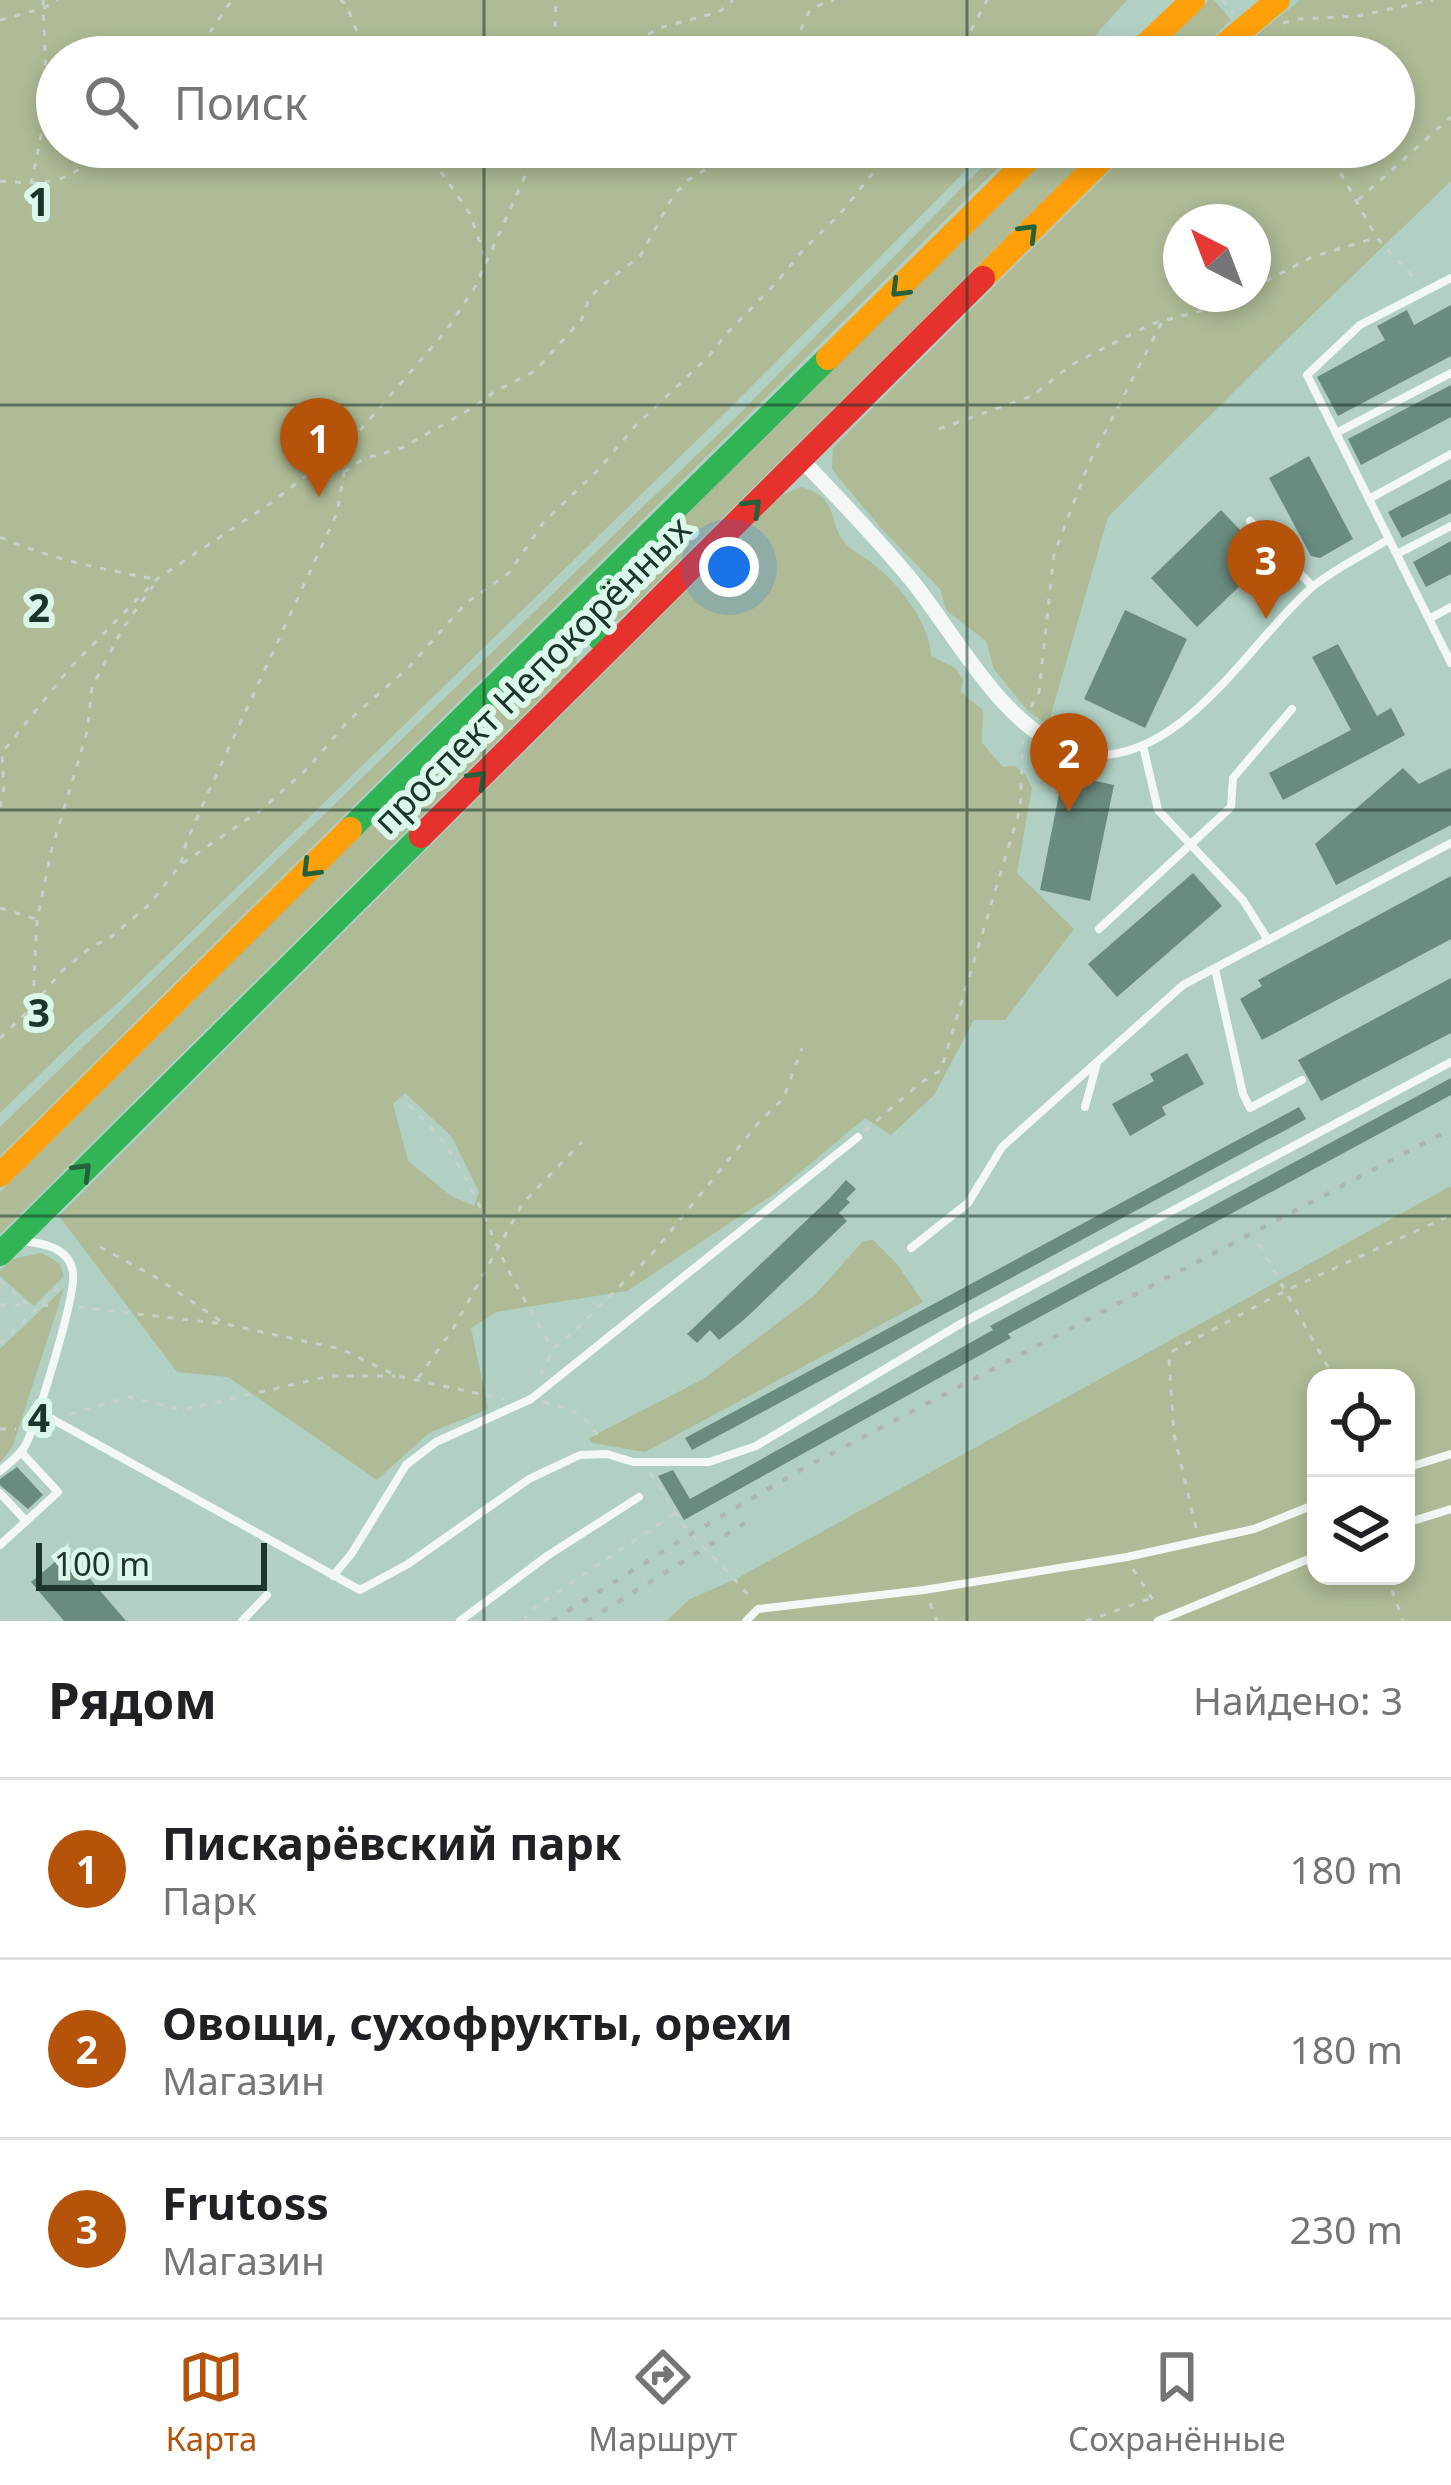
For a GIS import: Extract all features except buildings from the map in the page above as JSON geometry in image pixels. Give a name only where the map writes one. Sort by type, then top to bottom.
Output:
[{"type":"main road","points":[[1154,36],[1193,0]]},
{"type":"main road","points":[[1233,36],[1278,0]]},
{"type":"main road","name":"проспект Непокорённых","points":[[0,1174],[1020,168]]},
{"type":"main road","name":"проспект Непокорённых","points":[[7,1247],[1094,168]]},
{"type":"main road","points":[[572,610],[610,648]]},
{"type":"street","points":[[801,459],[911,580],[1002,700],[1040,737],[1059,745]]},
{"type":"lane","points":[[1451,278],[1360,326],[1307,375],[1451,663]]},
{"type":"lane","points":[[1336,433],[1451,373]]},
{"type":"lane","points":[[1369,500],[1451,454]]},
{"type":"lane","points":[[1250,520],[1312,586]]},
{"type":"lane","points":[[1397,554],[1451,526]]},
{"type":"lane","points":[[1059,745],[1082,755],[1107,755],[1143,746],[1181,724],[1312,586],[1389,539]]},
{"type":"lane","points":[[1429,619],[1451,608]]},
{"type":"lane","points":[[1100,929],[1231,807],[1233,778],[1292,709]]},
{"type":"lane","points":[[1143,746],[1158,810],[1243,900],[1268,940]]},
{"type":"lane","points":[[911,1248],[968,1203],[1002,1147],[1183,985],[1451,843]]},
{"type":"lane","points":[[1214,968],[1250,1108],[1302,1080]]},
{"type":"lane","points":[[1085,1107],[1097,1061]]},
{"type":"lane","points":[[35,1416],[52,1419],[360,1590],[408,1564],[529,1479],[580,1455],[608,1454],[633,1462],[709,1462],[756,1447],[962,1323],[1451,1062]]},
{"type":"lane","points":[[332,1576],[352,1553],[406,1465],[436,1442],[531,1399],[858,1137]]},
{"type":"lane","points":[[0,1471],[20,1452],[31,1430],[69,1306],[74,1273],[55,1247],[7,1247]]},
{"type":"lane","points":[[0,1544],[58,1492],[20,1452]]},
{"type":"lane","points":[[1415,1465],[1451,1454]]},
{"type":"lane","points":[[0,1492],[26,1521]]},
{"type":"lane","points":[[460,1621],[547,1556],[639,1497]]},
{"type":"lane","points":[[746,1621],[758,1610],[924,1591],[1126,1556],[1254,1529],[1307,1508]]},
{"type":"lane","points":[[1415,1520],[1451,1509]]},
{"type":"lane","points":[[1162,1618],[1307,1560]]},
{"type":"lane","points":[[242,1621],[267,1595]]},
{"type":"path","points":[[43,0],[45,36]]},
{"type":"path","points":[[0,20],[58,0]]},
{"type":"path","points":[[207,36],[232,0]]},
{"type":"path","points":[[340,0],[359,36]]},
{"type":"path","points":[[555,36],[556,0]]},
{"type":"path","points":[[645,36],[719,12],[733,0]]},
{"type":"path","points":[[798,36],[814,7],[834,0]]},
{"type":"path","points":[[968,36],[988,0]]},
{"type":"path","points":[[1222,0],[1236,16]]},
{"type":"path","points":[[1270,30],[1299,20],[1357,16],[1433,0]]},
{"type":"path","points":[[1415,149],[1451,117]]},
{"type":"path","points":[[31,184],[36,160]]},
{"type":"path","points":[[0,181],[31,184],[80,168]]},
{"type":"path","points":[[438,168],[470,214],[486,262]]},
{"type":"path","points":[[0,807],[2,753],[56,686],[157,579],[268,505],[349,443],[446,331],[475,286],[528,168]]},
{"type":"path","points":[[344,472],[363,459],[402,448],[535,371],[582,319],[589,299],[640,255],[673,196],[688,179],[707,168]]},
{"type":"path","points":[[0,1037],[77,957],[110,938],[151,903],[180,866],[274,800],[347,722],[409,667],[466,603],[509,573],[543,524],[709,356],[794,259],[841,214],[877,168]]},
{"type":"path","points":[[1338,168],[1377,238],[1426,291]]},
{"type":"path","points":[[1357,201],[1394,168]]},
{"type":"path","points":[[1271,279],[1312,257],[1377,238]]},
{"type":"path","points":[[939,429],[1032,396],[1071,365],[1162,322],[1197,312]]},
{"type":"path","points":[[858,1137],[941,1070],[1020,809],[1023,723],[1039,692],[1054,554],[1089,463],[1162,322]]},
{"type":"path","points":[[180,866],[186,843],[337,514],[349,443]]},
{"type":"path","points":[[0,537],[55,558],[157,579]]},
{"type":"path","points":[[33,1005],[38,920],[51,852],[87,732],[92,687],[118,634],[157,579]]},
{"type":"path","points":[[0,908],[38,920]]},
{"type":"path","points":[[531,1399],[553,1349],[652,1255],[783,1099],[802,1048]]},
{"type":"path","points":[[409,1105],[440,1138],[487,1217],[553,1349]]},
{"type":"path","points":[[417,1379],[453,1329],[523,1203],[582,1142]]},
{"type":"path","points":[[1199,1541],[1174,1435],[1171,1352],[1285,1291],[1451,1215]]},
{"type":"path","points":[[1259,1244],[1329,1369]]},
{"type":"path","points":[[100,1247],[225,1324]]},
{"type":"path","points":[[0,1344],[74,1273]]},
{"type":"path","points":[[0,1281],[36,1312]]},
{"type":"path","points":[[0,1305],[28,1305]]},
{"type":"path","points":[[42,1306],[225,1324],[341,1348],[397,1376]]},
{"type":"path","points":[[52,1419],[129,1397],[182,1410],[330,1376],[397,1376],[574,1409],[589,1421],[608,1454]]},
{"type":"path","points":[[0,1429],[31,1430]]},
{"type":"path","points":[[640,1461],[681,1523],[736,1579],[758,1610]]},
{"type":"path","points":[[525,1621],[526,1613],[677,1512]]},
{"type":"path","points":[[1126,1556],[1162,1618]]},
{"type":"path","points":[[1390,1585],[1403,1621]]},
{"type":"path","points":[[924,1591],[937,1621]]},
{"type":"path","points":[[1086,1621],[1150,1598]]},
{"type":"green space","points":[[0,0],[1127,0],[1095,36],[36,36],[36,168],[968,168],[727,411],[0,1113]]},
{"type":"green space","points":[[1209,0],[1231,20],[1214,36],[1170,36]]},
{"type":"green space","points":[[1300,0],[1451,0],[1451,181],[1108,517],[1048,725],[1028,711],[994,669],[986,641],[946,610],[940,589],[832,468],[833,448],[1113,168],[1415,168],[1415,36],[1255,36]]},
{"type":"green space","points":[[981,168],[998,168],[0,1156],[0,1127],[735,418]]},
{"type":"green space","points":[[1034,168],[1077,168],[621,618],[614,622],[600,618],[601,597]]},
{"type":"green space","points":[[801,487],[823,498],[846,544],[886,576],[913,607],[926,631],[931,656],[955,668],[963,679],[961,692],[983,710],[982,743],[1003,767],[1015,766],[1025,774],[1032,788],[1017,873],[1074,929],[1005,1020],[974,1020],[934,1095],[891,1135],[865,1118],[774,1194],[627,1291],[496,1312],[471,1328],[488,1409],[429,1433],[377,1480],[228,1377],[177,1372],[59,1216],[782,495]],"holes":[[[405,1093],[452,1137],[479,1192],[474,1206],[451,1196],[408,1161],[393,1104]]]},
{"type":"green space","points":[[561,639],[569,639],[579,649],[576,663],[0,1234],[0,1192]]},
{"type":"green space","points":[[1451,1186],[1451,1621],[666,1621],[690,1599],[736,1579]]},
{"type":"green space","points":[[873,1240],[897,1264],[923,1302],[645,1452],[592,1443],[589,1438],[705,1378],[815,1295],[863,1241]]},
{"type":"green space","points":[[42,1253],[60,1264],[64,1276],[34,1306],[0,1271],[12,1259]]},
{"type":"green space","points":[[64,1288],[13,1446],[0,1463],[0,1349]]},
{"type":"railway","points":[[552,1621],[804,1468],[1451,1129]]},
{"type":"railway","points":[[587,1621],[745,1523]]},
{"type":"traffic: fast","points":[[350,829],[828,358]]},
{"type":"traffic: fast","points":[[572,610],[609,648]]},
{"type":"traffic: fast","points":[[0,1254],[421,836]]},
{"type":"traffic: slow","points":[[1155,36],[1193,0]]},
{"type":"traffic: slow","points":[[1235,36],[1278,0]]},
{"type":"traffic: slow","points":[[828,358],[1020,168]]},
{"type":"traffic: slow","points":[[983,278],[1094,168]]},
{"type":"traffic: slow","points":[[0,1175],[350,829]]},
{"type":"traffic: jam","points":[[421,836],[983,278]]},
{"type":"place","name":"Пискарёвский парк","points":[[319,497]]},
{"type":"place","name":"Frutoss","points":[[1266,619]]},
{"type":"place","name":"Овощи, сухофрукты, орехи","points":[[1069,812]]}]
